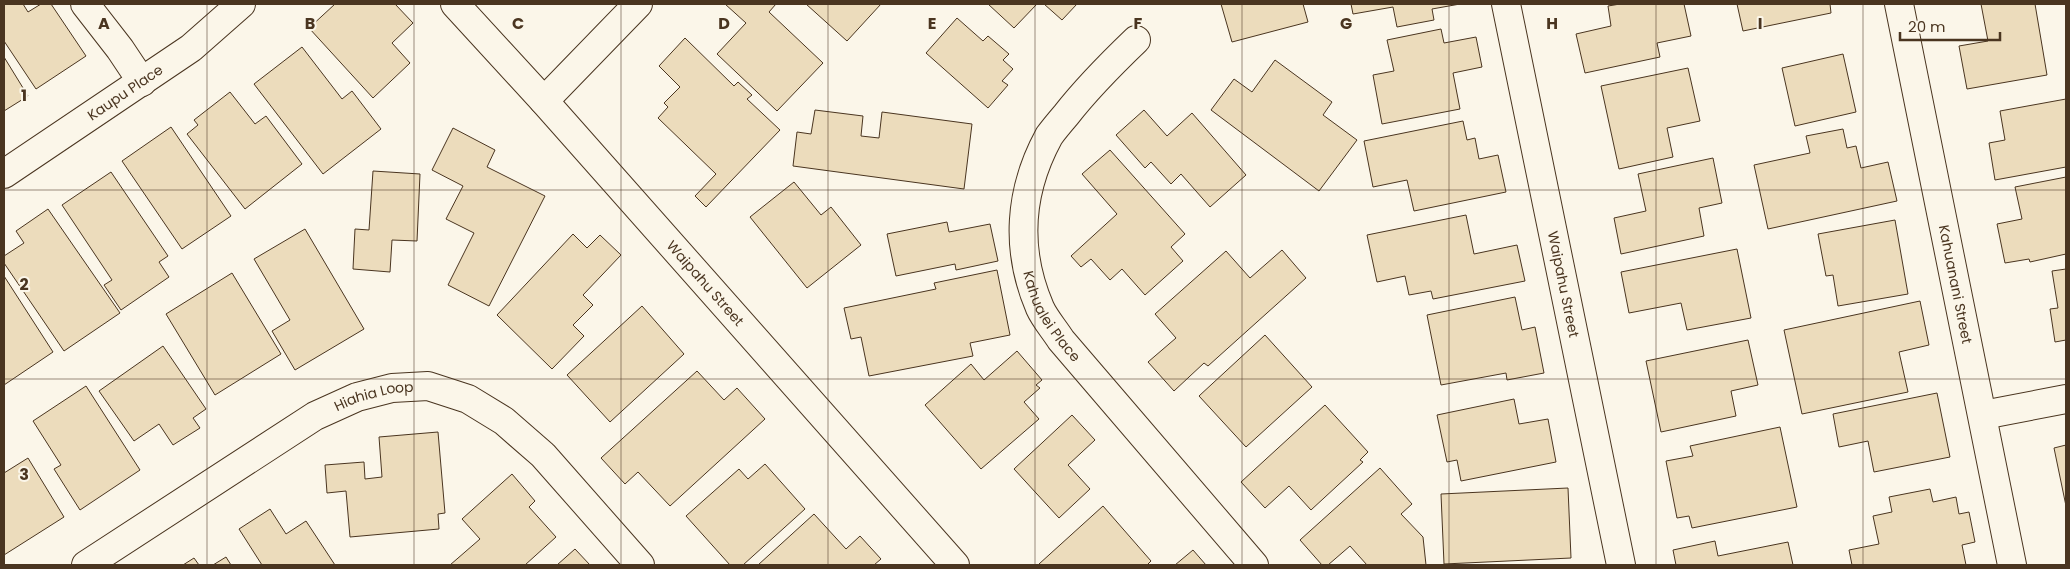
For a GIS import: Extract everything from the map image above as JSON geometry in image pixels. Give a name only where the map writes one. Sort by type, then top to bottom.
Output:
[{"type":"street","points":[[85,4],[120,49],[142,82]]},
{"type":"street","name":"Kaupu Place","points":[[4,174],[191,48],[242,4]]},
{"type":"street","name":"Waipahu Street","points":[[455,4],[544,101],[954,565]]},
{"type":"street","points":[[544,101],[638,4]]},
{"type":"street","name":"Waipahu Street","points":[[1506,4],[1621,565]]},
{"type":"street","name":"Kahuanani Street","points":[[1899,4],[2012,565]]},
{"type":"street","name":"Kahualei Place","points":[[1136,40],[1085,91],[1050,135],[1034,170],[1025,203],[1023,239],[1027,271],[1041,310],[1061,340],[1254,565]]},
{"type":"street","name":"Hiahia Loop","points":[[86,565],[315,416],[357,397],[392,388],[428,386],[468,399],[504,421],[544,455],[640,565]]},
{"type":"street","points":[[1983,415],[2066,399]]},
{"type":"building","points":[[4,4],[23,4],[28,12],[41,4],[51,4],[86,56],[36,89],[4,41]]},
{"type":"building","points":[[335,4],[395,4],[413,23],[392,43],[410,63],[373,98],[309,28]]},
{"type":"building","points":[[725,4],[776,4],[769,12],[823,63],[777,111],[717,54],[746,23]]},
{"type":"building","points":[[806,4],[881,4],[847,41]]},
{"type":"building","points":[[988,4],[1037,4],[1014,28]]},
{"type":"building","points":[[1044,4],[1077,4],[1062,20]]},
{"type":"building","points":[[1221,4],[1303,4],[1308,22],[1232,42]]},
{"type":"building","points":[[1351,4],[1460,4],[1432,9],[1434,20],[1397,27],[1393,7],[1353,14]]},
{"type":"building","points":[[1620,4],[1684,4],[1691,36],[1657,43],[1660,57],[1585,73],[1576,34],[1611,26],[1608,6]]},
{"type":"building","points":[[1737,4],[1830,4],[1831,13],[1743,31]]},
{"type":"building","points":[[1981,4],[2035,4],[2047,75],[1967,89],[1959,46],[1988,41]]},
{"type":"building","points":[[957,18],[983,41],[988,36],[1009,54],[1003,60],[1013,69],[1002,81],[1008,85],[988,108],[926,53]]},
{"type":"building","points":[[1441,29],[1444,43],[1476,37],[1482,67],[1453,73],[1460,109],[1382,124],[1373,75],[1394,71],[1387,40]]},
{"type":"building","points":[[685,38],[734,86],[738,82],[752,95],[747,99],[780,130],[706,207],[695,196],[716,174],[658,118],[668,107],[664,103],[680,87],[659,66]]},
{"type":"building","points":[[302,47],[342,99],[352,91],[381,129],[323,174],[254,84]]},
{"type":"building","points":[[1843,54],[1856,112],[1795,126],[1782,68]]},
{"type":"building","points":[[4,57],[28,96],[4,111]]},
{"type":"building","points":[[1275,60],[1332,102],[1323,115],[1357,140],[1319,191],[1211,110],[1234,79],[1252,92]]},
{"type":"building","points":[[1688,68],[1700,121],[1667,128],[1673,157],[1619,169],[1601,86]]},
{"type":"building","points":[[230,92],[255,124],[266,116],[302,164],[245,209],[187,134],[198,125],[194,120]]},
{"type":"building","points":[[2066,99],[2066,167],[1995,180],[1989,143],[2005,140],[2000,111]]},
{"type":"building","points":[[815,110],[863,116],[861,136],[879,138],[882,112],[972,124],[964,189],[793,166],[797,132],[811,134]]},
{"type":"building","points":[[1144,110],[1167,136],[1192,113],[1246,175],[1210,207],[1181,174],[1171,184],[1151,162],[1145,168],[1116,135]]},
{"type":"building","points":[[1463,121],[1467,140],[1475,138],[1479,159],[1498,155],[1506,192],[1414,211],[1407,180],[1373,187],[1364,141]]},
{"type":"building","points":[[171,127],[231,216],[182,249],[122,161]]},
{"type":"building","points":[[453,128],[495,150],[487,167],[545,196],[489,306],[448,285],[474,233],[446,219],[463,186],[432,170]]},
{"type":"building","points":[[1843,129],[1847,148],[1856,146],[1861,168],[1888,162],[1897,201],[1768,229],[1754,165],[1810,153],[1806,136]]},
{"type":"building","points":[[1110,150],[1185,234],[1171,247],[1183,261],[1145,295],[1122,269],[1110,280],[1091,259],[1081,267],[1071,256],[1117,214],[1082,174]]},
{"type":"building","points":[[1713,158],[1722,203],[1699,208],[1704,236],[1621,254],[1614,218],[1646,211],[1638,174]]},
{"type":"building","points":[[373,171],[420,174],[417,241],[392,240],[390,272],[353,269],[355,229],[369,230]]},
{"type":"building","points":[[111,172],[168,256],[159,262],[169,277],[121,310],[104,285],[112,280],[62,205]]},
{"type":"building","points":[[2066,177],[2066,254],[2030,262],[2029,259],[2005,263],[1997,224],[2022,219],[2015,187]]},
{"type":"building","points":[[794,182],[821,215],[831,207],[861,245],[807,288],[750,217]]},
{"type":"building","points":[[48,209],[120,313],[64,351],[4,263],[4,256],[24,243],[16,231]]},
{"type":"building","points":[[1466,215],[1474,254],[1517,245],[1525,281],[1433,299],[1431,291],[1409,295],[1405,276],[1377,282],[1367,235]]},
{"type":"building","points":[[1895,220],[1908,294],[1838,306],[1833,275],[1826,276],[1818,234]]},
{"type":"building","points":[[947,222],[949,232],[990,224],[998,261],[956,270],[955,264],[896,276],[887,234]]},
{"type":"building","points":[[305,229],[364,329],[295,370],[272,331],[290,320],[254,259]]},
{"type":"building","points":[[573,234],[587,248],[600,235],[621,255],[583,295],[593,305],[573,325],[584,336],[552,369],[497,315]]},
{"type":"building","points":[[1737,249],[1751,318],[1687,330],[1681,303],[1629,313],[1621,272]]},
{"type":"building","points":[[1282,250],[1306,278],[1208,366],[1204,363],[1174,391],[1148,362],[1176,338],[1155,314],[1226,251],[1250,278]]},
{"type":"building","points":[[2066,269],[2066,340],[2055,342],[2050,309],[2058,308],[2052,271]]},
{"type":"building","points":[[997,270],[1010,335],[970,343],[973,356],[869,376],[861,337],[851,339],[844,308],[936,289],[934,283]]},
{"type":"building","points":[[232,273],[281,354],[215,395],[166,314]]},
{"type":"building","points":[[4,276],[53,352],[4,385]]},
{"type":"building","points":[[1515,297],[1522,330],[1535,327],[1544,373],[1507,380],[1506,373],[1441,385],[1427,315]]},
{"type":"building","points":[[1920,301],[1929,345],[1899,352],[1908,392],[1802,414],[1784,330]]},
{"type":"building","points":[[642,306],[684,354],[610,422],[567,375]]},
{"type":"building","points":[[1265,335],[1312,387],[1246,447],[1199,396]]},
{"type":"building","points":[[1748,340],[1758,385],[1731,391],[1736,416],[1661,432],[1646,361]]},
{"type":"building","points":[[163,346],[206,409],[193,418],[200,428],[173,445],[159,424],[134,441],[99,391]]},
{"type":"building","points":[[1017,351],[1042,380],[1036,385],[1040,388],[1024,402],[1039,419],[981,469],[925,405],[971,364],[984,380]]},
{"type":"building","points":[[697,371],[724,400],[737,388],[765,419],[670,506],[638,472],[625,484],[601,458]]},
{"type":"building","points":[[86,386],[140,470],[80,510],[54,469],[61,465],[33,421]]},
{"type":"building","points":[[1937,393],[1950,457],[1874,472],[1868,441],[1839,447],[1833,414]]},
{"type":"building","points":[[1514,399],[1519,424],[1548,419],[1556,462],[1461,481],[1457,460],[1447,462],[1437,415]]},
{"type":"building","points":[[1325,405],[1368,452],[1360,460],[1363,462],[1311,510],[1289,486],[1265,508],[1241,482]]},
{"type":"building","points":[[1072,415],[1095,440],[1068,465],[1090,489],[1059,518],[1014,469]]},
{"type":"building","points":[[1780,427],[1797,507],[1692,528],[1689,516],[1677,518],[1666,461],[1693,456],[1690,446]]},
{"type":"building","points":[[438,432],[445,513],[438,514],[439,529],[350,537],[346,491],[327,493],[325,465],[364,462],[365,479],[382,477],[379,437]]},
{"type":"building","points":[[2066,445],[2066,506],[2054,448]]},
{"type":"building","points":[[28,458],[64,517],[4,555],[4,473]]},
{"type":"building","points":[[765,464],[805,509],[743,565],[730,565],[686,516],[739,469],[748,479]]},
{"type":"building","points":[[1380,468],[1412,504],[1401,514],[1423,537],[1426,565],[1367,565],[1350,546],[1328,565],[1322,565],[1300,540]]},
{"type":"building","points":[[512,474],[535,501],[529,507],[556,537],[525,565],[450,565],[480,539],[462,519]]},
{"type":"building","points":[[1568,488],[1571,558],[1444,564],[1441,494]]},
{"type":"building","points":[[1930,489],[1933,502],[1956,497],[1959,514],[1969,512],[1975,542],[1962,545],[1966,565],[1852,565],[1849,550],[1879,544],[1873,516],[1892,512],[1889,497]]},
{"type":"building","points":[[1103,506],[1151,561],[1147,565],[1039,564]]},
{"type":"building","points":[[270,509],[286,534],[306,521],[335,565],[262,565],[239,529]]},
{"type":"building","points":[[814,514],[846,549],[860,536],[881,559],[874,565],[758,565]]},
{"type":"building","points":[[1715,541],[1718,556],[1788,542],[1793,565],[1676,565],[1673,550]]},
{"type":"building","points":[[575,549],[590,565],[557,565]]},
{"type":"building","points":[[1193,550],[1206,565],[1175,565]]},
{"type":"building","points":[[226,557],[231,565],[213,565]]},
{"type":"building","points":[[194,558],[199,565],[183,565]]}]
